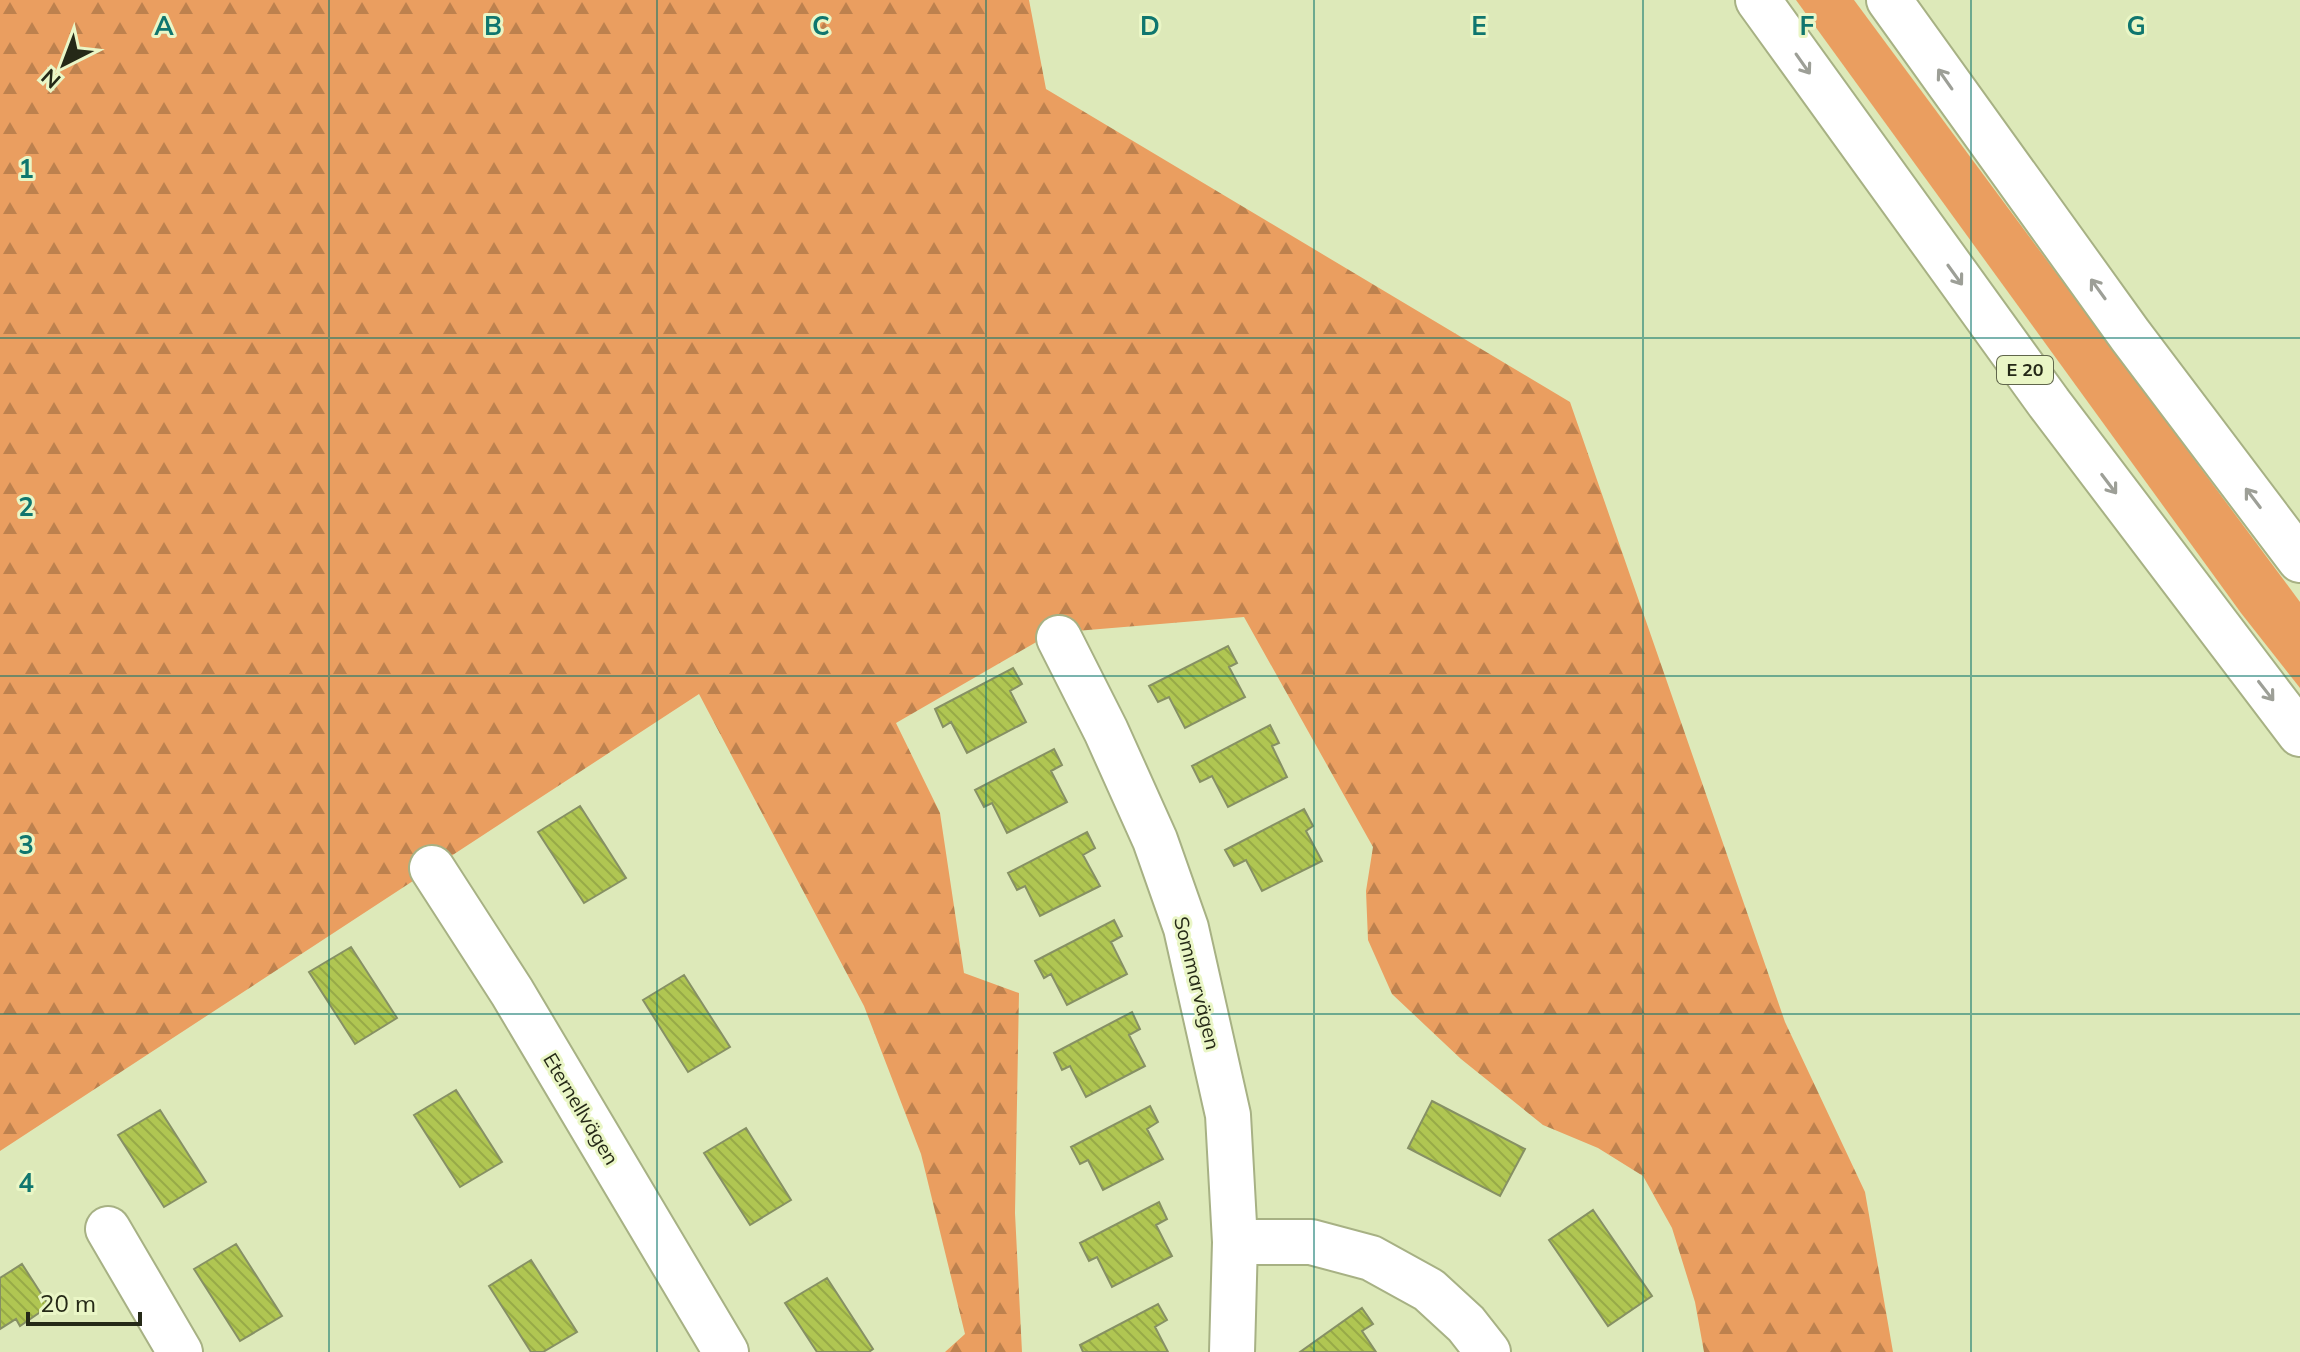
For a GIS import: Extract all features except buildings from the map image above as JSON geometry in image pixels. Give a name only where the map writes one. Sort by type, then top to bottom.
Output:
[{"type":"main road","name":"E 20","points":[[1758,0],[2049,403],[2300,734]]},
{"type":"main road","points":[[1889,0],[2121,322],[2300,560]]},
{"type":"main road","name":"Sommarvägen","points":[[1059,638],[1106,731],[1155,840],[1186,928],[1228,1115],[1235,1242],[1232,1352]]},
{"type":"main road","name":"Eternellvägen","points":[[432,868],[512,992],[726,1352]]},
{"type":"main road","points":[[108,1229],[180,1352]]},
{"type":"main road","points":[[1235,1242],[1311,1242],[1371,1258],[1429,1290],[1466,1324],[1488,1352]]},
{"type":"green space","points":[[0,0],[1029,0],[1046,89],[1570,402],[1785,1022],[1865,1192],[1893,1352],[1704,1352],[1695,1302],[1672,1228],[1643,1176],[1598,1148],[1543,1125],[1461,1059],[1392,994],[1368,940],[1366,891],[1373,847],[1244,617],[1052,633],[896,723],[940,813],[964,973],[1019,993],[1015,1213],[1022,1352],[945,1352],[965,1334],[921,1154],[864,1006],[699,694],[0,1151]]},
{"type":"green space","points":[[1796,0],[1854,0],[2300,602],[2300,688],[2241,613]]}]
